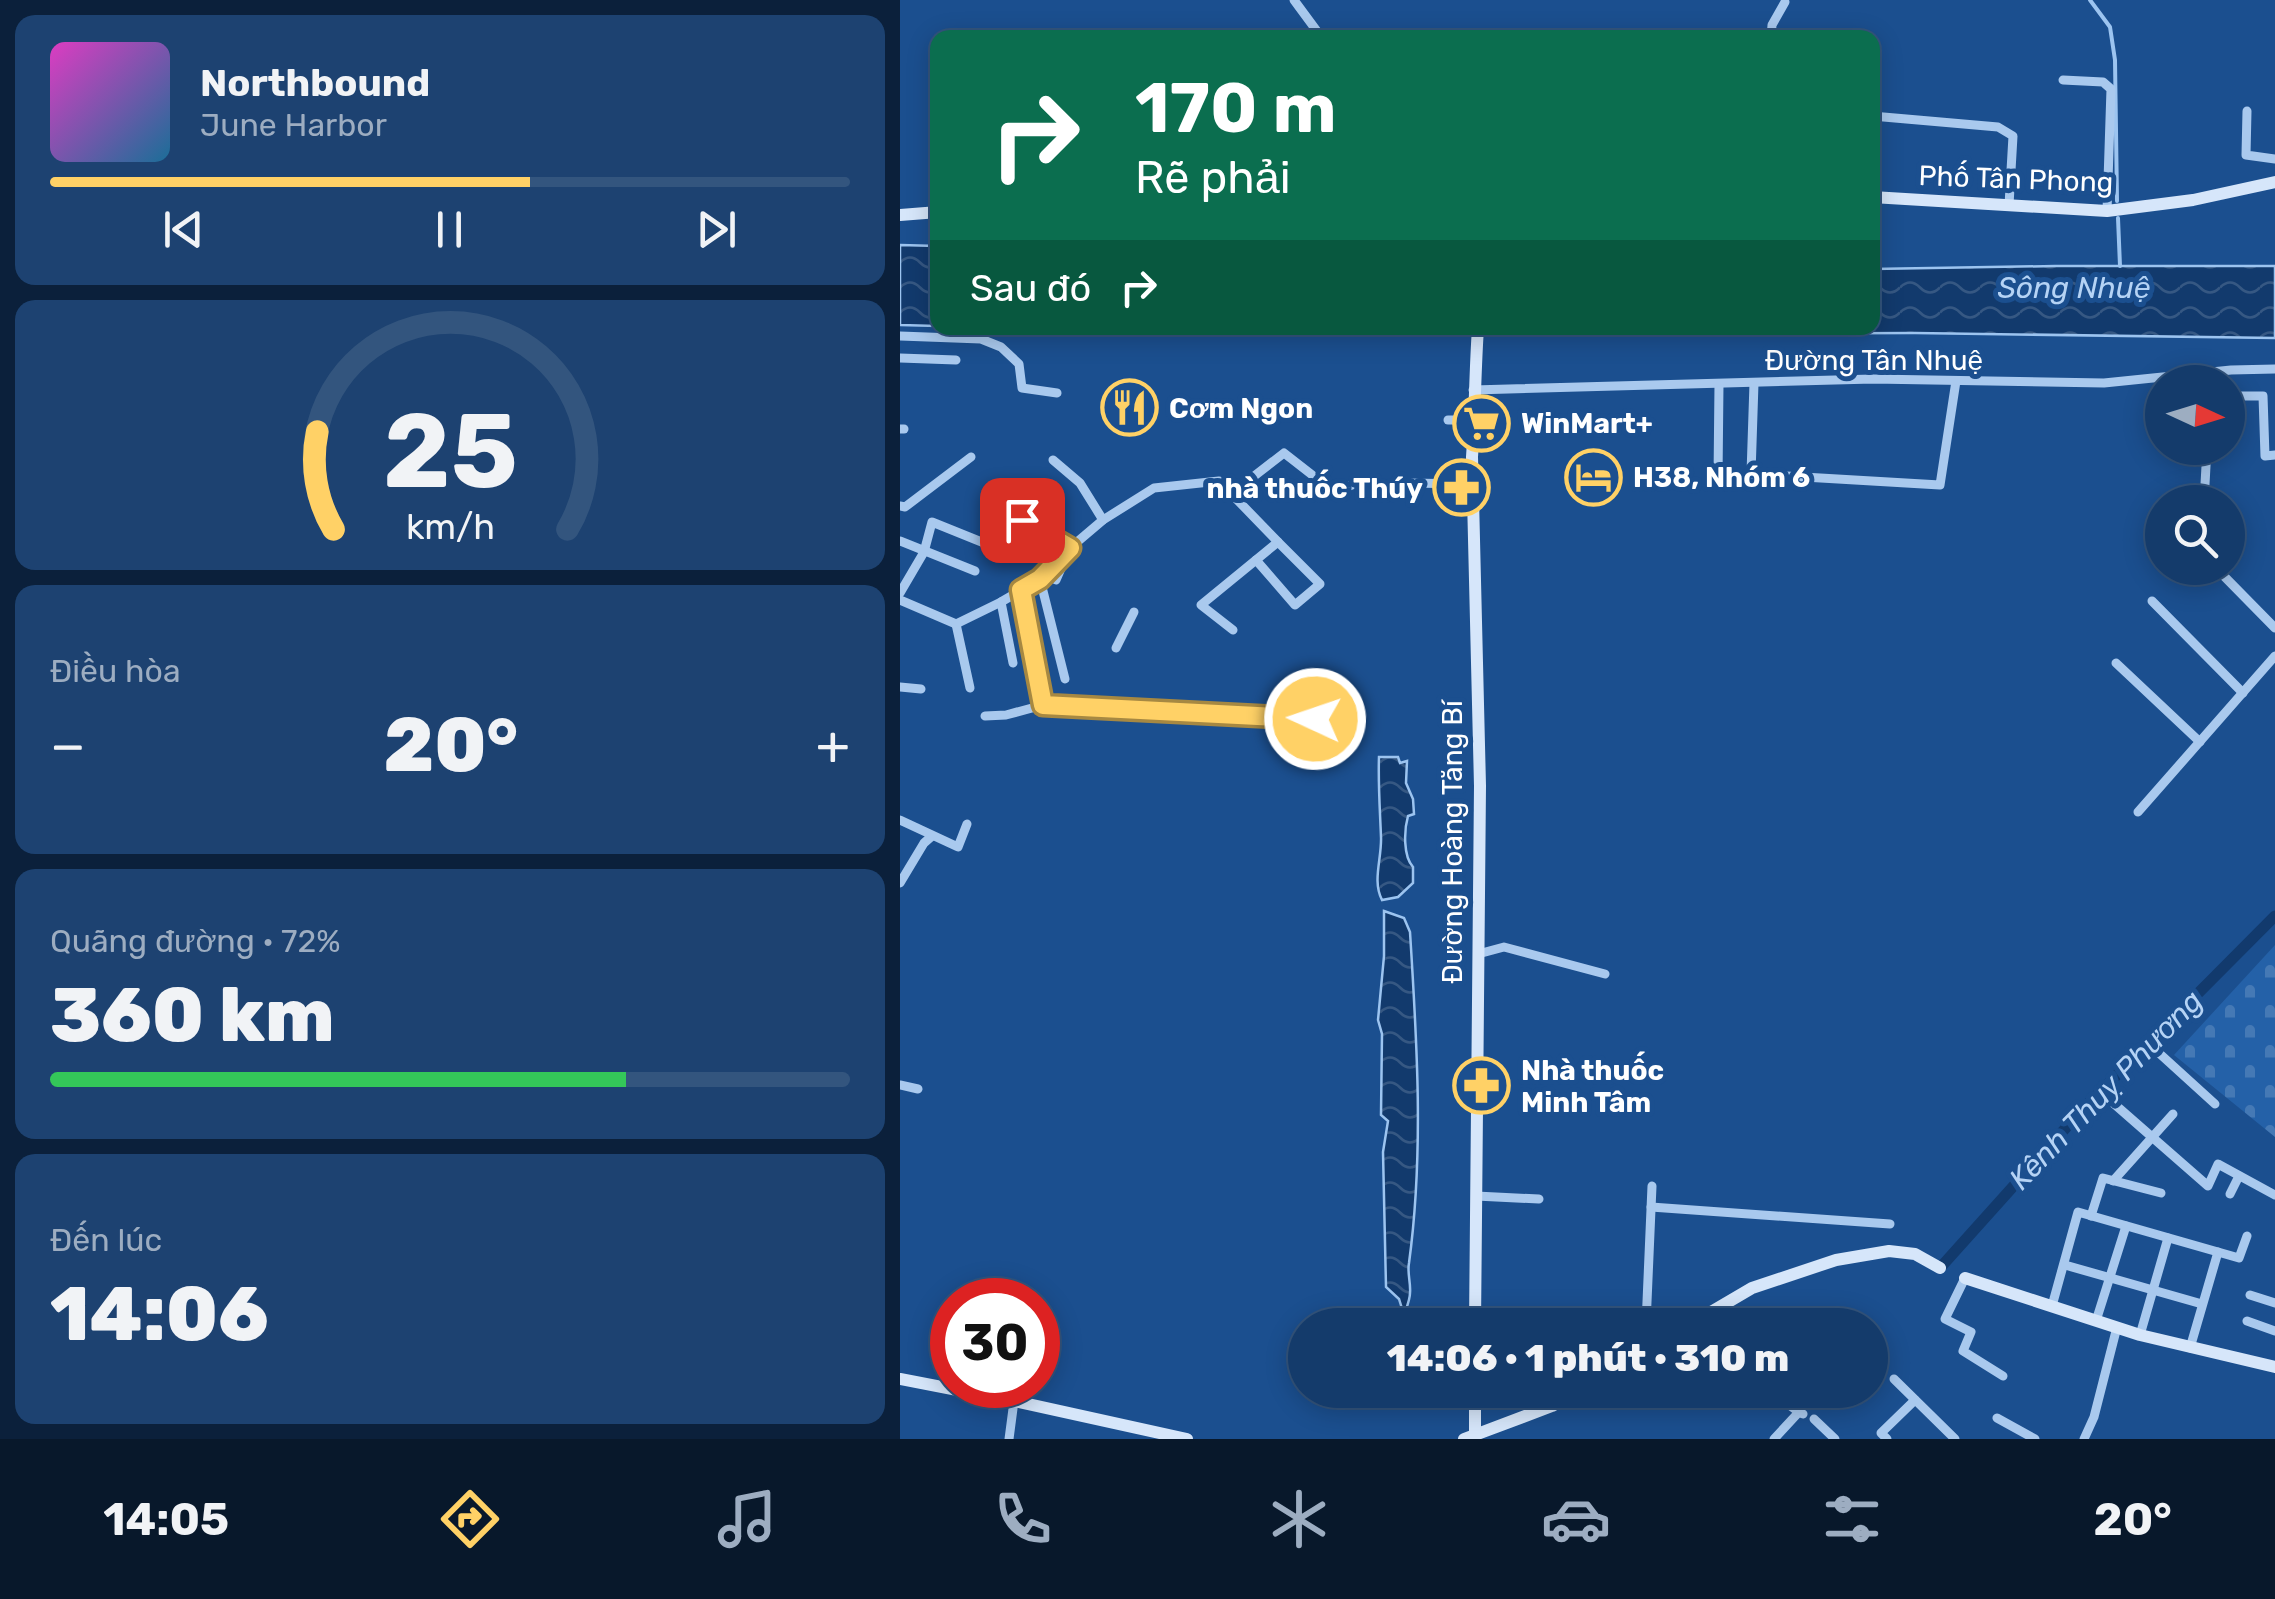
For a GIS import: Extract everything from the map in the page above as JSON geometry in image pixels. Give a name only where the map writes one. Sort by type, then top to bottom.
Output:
[{"type":"street","points":[[1294,0],[1316,30]]},
{"type":"street","points":[[1772,30],[1785,2]]},
{"type":"street","points":[[2063,80],[2103,82],[2111,89],[2107,211]]},
{"type":"street","points":[[2247,111],[2246,155],[2275,160]]},
{"type":"street","points":[[1880,117],[1998,128],[2014,136],[2009,205]]},
{"type":"street","name":"Phố Tân Phong","points":[[1880,197],[2107,211],[2194,200],[2275,182]]},
{"type":"street","points":[[900,215],[930,213]]},
{"type":"street","name":"Đường Hoàng Tăng Bí","points":[[1475,1308],[1480,786],[1473,390],[1478,335]]},
{"type":"street","points":[[900,336],[981,339],[1001,348],[1019,364],[1022,388],[1057,393]]},
{"type":"street","points":[[900,358],[956,360]]},
{"type":"street","name":"Đường Tân Nhuệ","points":[[2245,373],[2275,369]]},
{"type":"street","name":"Đường Tân Nhuệ","points":[[1473,390],[1873,378],[2145,381]]},
{"type":"street","points":[[1754,383],[1751,474],[1940,485],[1956,381]]},
{"type":"street","points":[[1718,384],[1718,478]]},
{"type":"street","points":[[2245,396],[2263,396],[2264,456],[2275,455]]},
{"type":"street","points":[[1448,420],[1474,420]]},
{"type":"street","points":[[1231,494],[1284,453],[1334,492],[1367,478],[1377,484]]},
{"type":"street","points":[[900,506],[904,507],[971,457]]},
{"type":"street","points":[[1053,460],[1080,483],[1103,520]]},
{"type":"street","points":[[956,624],[1040,579],[1103,520],[1154,488],[1220,481],[1320,584],[1296,605],[1256,560]]},
{"type":"street","points":[[1407,484],[1473,484]]},
{"type":"street","points":[[1022,520],[1070,548]]},
{"type":"street","points":[[956,624],[900,597],[924,552],[932,522],[994,547]]},
{"type":"street","points":[[900,541],[975,572]]},
{"type":"street","points":[[1233,630],[1201,605],[1278,542]]},
{"type":"street","points":[[1056,580],[1070,548]]},
{"type":"street","points":[[1040,579],[1065,679]]},
{"type":"street","points":[[2233,585],[2275,628]]},
{"type":"street","points":[[1021,590],[1043,705]]},
{"type":"street","points":[[2152,601],[2243,693]]},
{"type":"street","points":[[1001,602],[1014,663]]},
{"type":"street","points":[[1116,648],[1134,612]]},
{"type":"street","points":[[956,624],[970,688]]},
{"type":"street","points":[[2138,812],[2275,656]]},
{"type":"street","points":[[2116,663],[2200,742]]},
{"type":"street","points":[[900,687],[921,688]]},
{"type":"street","points":[[986,716],[1043,705],[1352,721]]},
{"type":"street","points":[[900,820],[958,847],[967,824]]},
{"type":"street","points":[[900,883],[932,836]]},
{"type":"street","points":[[1478,954],[1504,947],[1605,974]]},
{"type":"street","points":[[2160,1054],[2216,1104]]},
{"type":"street","points":[[900,1085],[918,1089]]},
{"type":"street","points":[[2112,1102],[2208,1186],[2218,1164],[2275,1196]]},
{"type":"street","points":[[2113,1181],[2172,1114]]},
{"type":"street","points":[[2230,1194],[2239,1176]]},
{"type":"street","points":[[2091,1216],[2103,1178],[2161,1193]]},
{"type":"street","points":[[1647,1308],[1652,1186]]},
{"type":"street","points":[[1476,1196],[1539,1199]]},
{"type":"street","points":[[1651,1207],[1890,1224]]},
{"type":"street","points":[[2052,1306],[2078,1212],[2239,1258],[2247,1236]]},
{"type":"street","points":[[2096,1321],[2126,1226]]},
{"type":"street","points":[[2140,1335],[2168,1238]]},
{"type":"street","points":[[1724,1308],[1752,1288],[1836,1260],[1890,1251],[1914,1254],[1940,1268]]},
{"type":"street","points":[[2190,1348],[2218,1252]]},
{"type":"street","points":[[2065,1265],[2202,1304]]},
{"type":"street","points":[[2003,1376],[1963,1351],[1971,1332],[1945,1319],[1966,1278],[2140,1335],[2275,1367]]},
{"type":"street","points":[[2250,1295],[2275,1303]]},
{"type":"street","points":[[2247,1321],[2275,1331]]},
{"type":"street","points":[[2084,1439],[2094,1417],[2117,1328]]},
{"type":"street","points":[[900,1379],[930,1385]]},
{"type":"street","points":[[1894,1379],[1954,1439]]},
{"type":"street","points":[[1887,1439],[1881,1433],[1915,1400]]},
{"type":"street","points":[[1009,1439],[1013,1408]]},
{"type":"street","points":[[1046,1408],[1186,1439]]},
{"type":"street","points":[[1474,1408],[1471,1438],[1547,1408]]},
{"type":"street","points":[[1774,1439],[1801,1413],[1794,1408]]},
{"type":"street","points":[[1997,1418],[2034,1439]]},
{"type":"street","points":[[1814,1419],[1835,1439]]},
{"type":"green space","points":[[2275,945],[2275,1137],[2174,1055]]},
{"type":"water","points":[[900,245],[930,246],[930,326],[900,325]]},
{"type":"water","name":"Sông Nhuệ","points":[[2275,266],[2275,338],[1880,333],[1880,269]]},
{"type":"water","points":[[1379,757],[1407,761],[1406,783],[1414,814],[1408,816],[1405,835],[1413,883],[1398,897],[1382,900],[1378,877]]},
{"type":"water","points":[[1384,911],[1404,918],[1410,932],[1415,1015],[1416,1180],[1406,1308],[1402,1308],[1399,1299],[1386,1287],[1383,1152],[1388,1121],[1381,1115],[1382,1034],[1378,1020]]},
{"type":"waterway","points":[[2090,0],[2110,27],[2115,60],[2117,201]]},
{"type":"waterway","name":"Sông Nhuệ","points":[[2118,218],[2120,266]]},
{"type":"waterway","name":"Kênh Thuỵ Phương","points":[[1940,1268],[2081,1111],[2275,916]]},
{"type":"place","name":"Cơm Ngon","points":[[1130,408]]},
{"type":"place","name":"WinMart+","points":[[1482,423]]},
{"type":"place","name":"H38, Nhóm 6","points":[[1594,477]]},
{"type":"place","name":"nhà thuốc Thúy","points":[[1462,488]]},
{"type":"place","name":"Nhà thuốc Minh Tâm","points":[[1482,1086]]},
{"type":"route","points":[[1022,520],[1070,548],[1040,579],[1021,590],[1043,705],[1315,719]]}]
